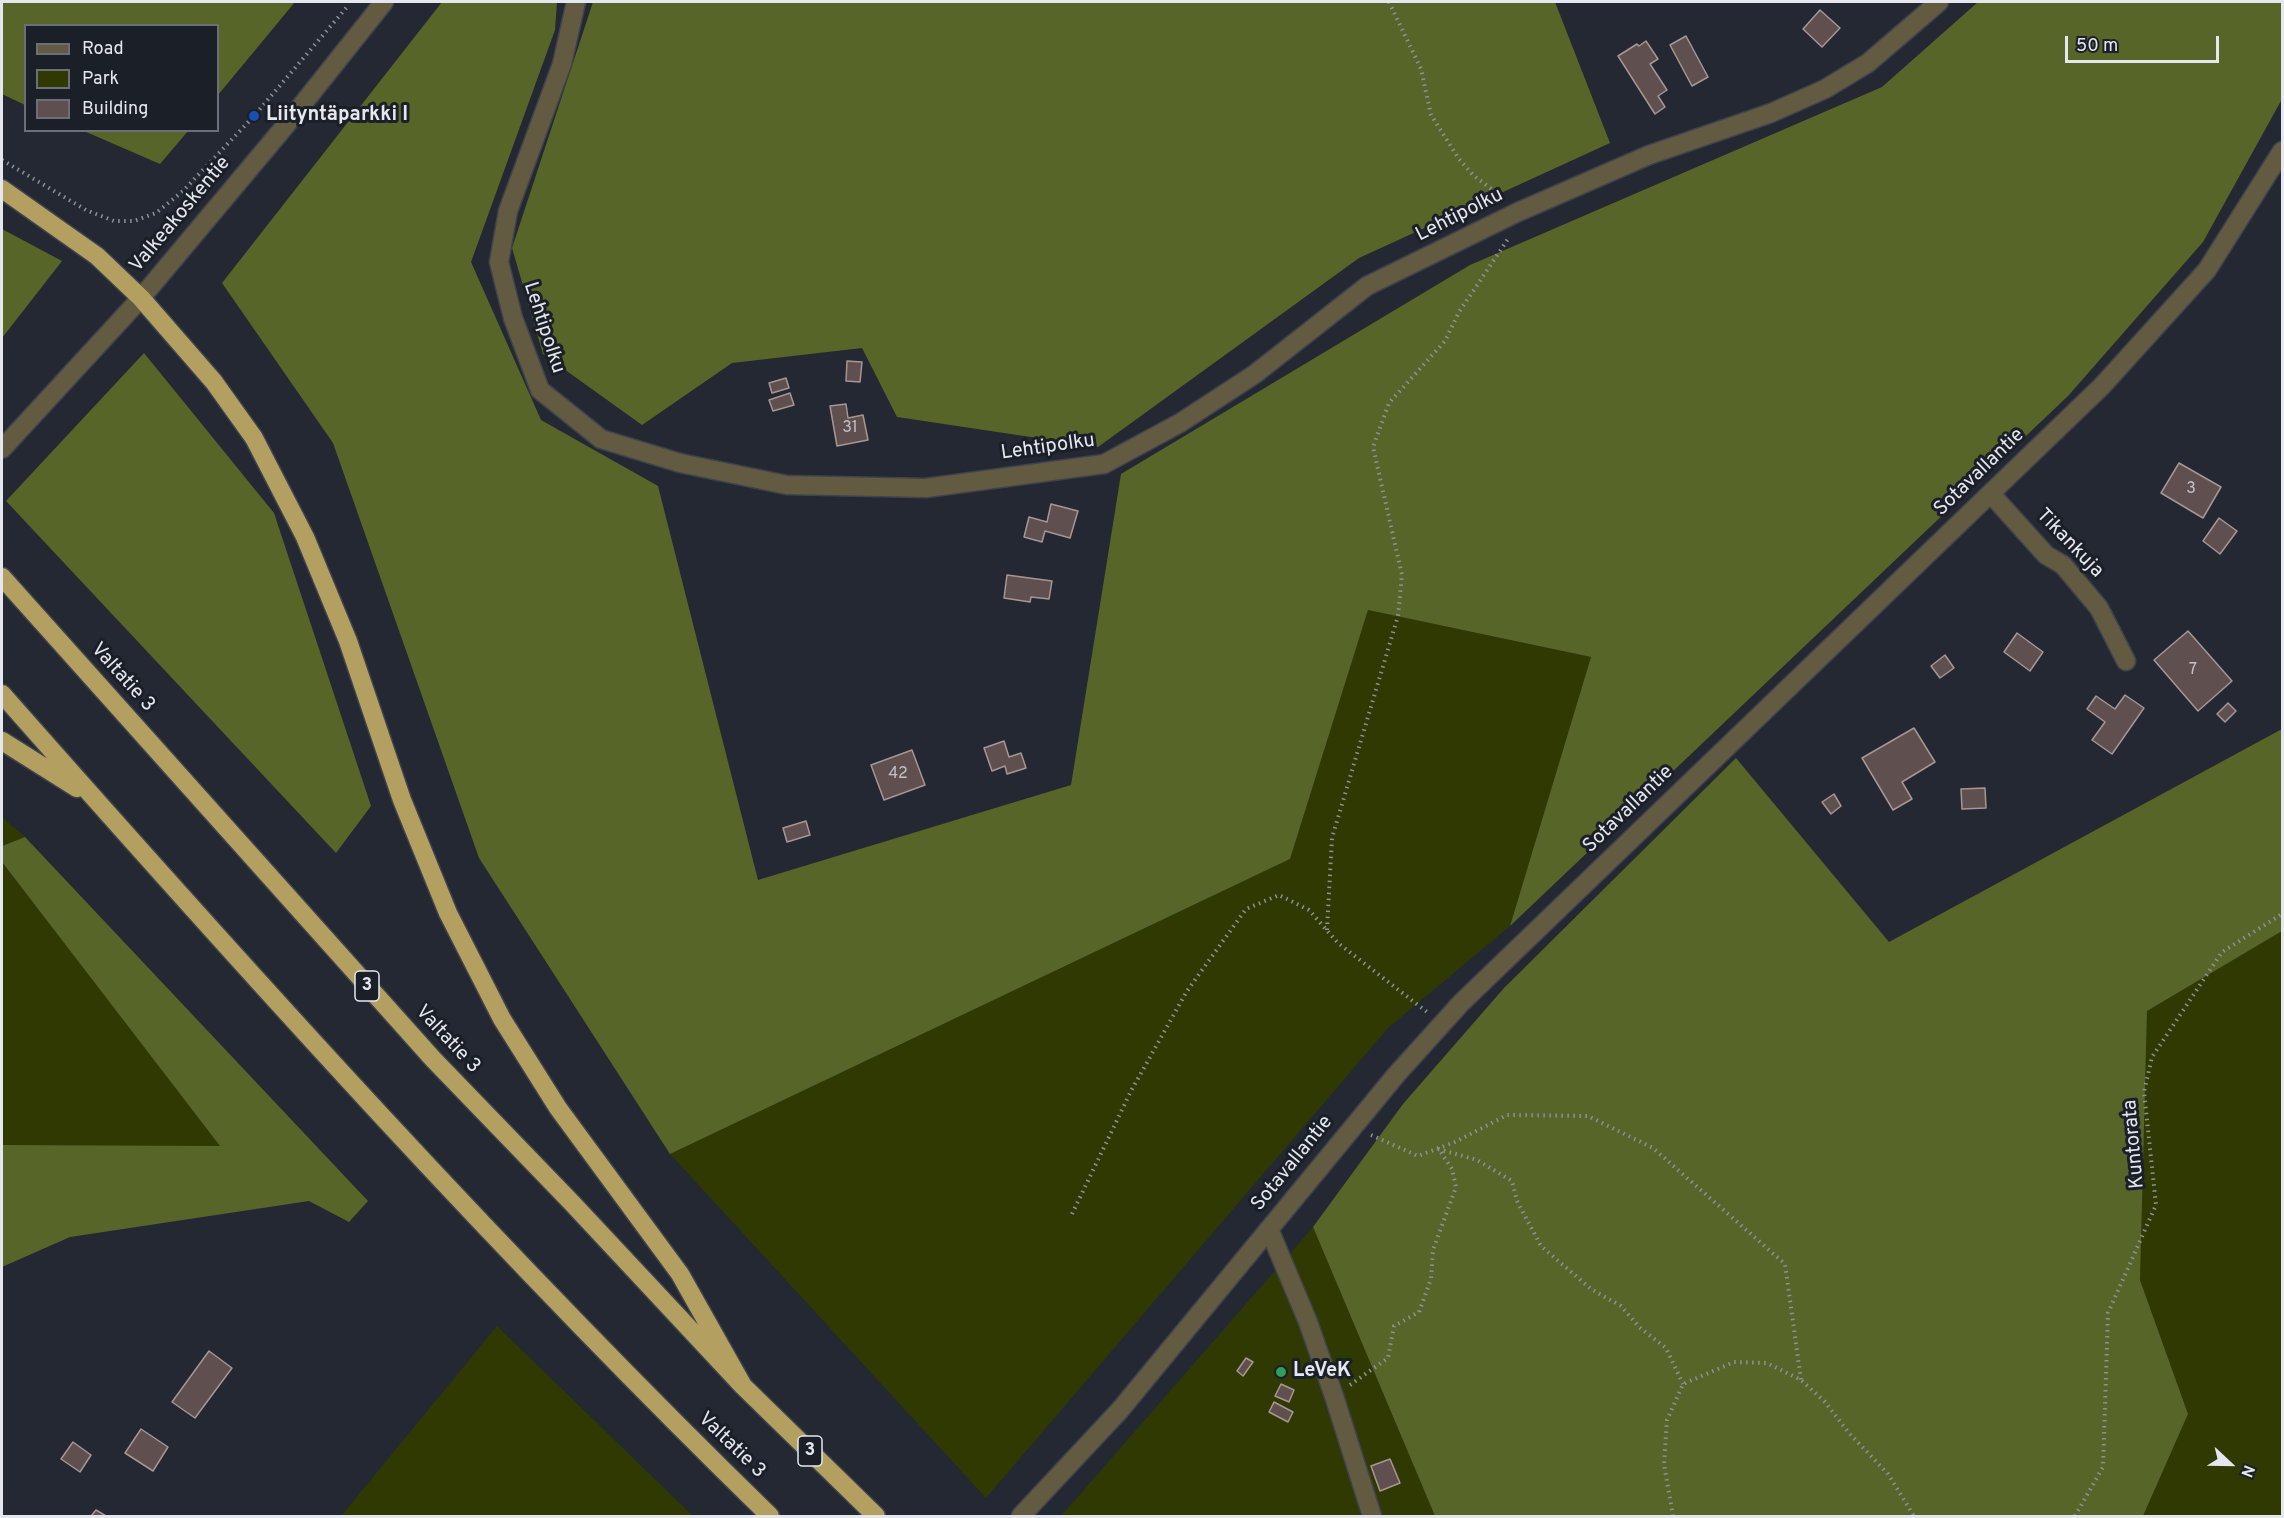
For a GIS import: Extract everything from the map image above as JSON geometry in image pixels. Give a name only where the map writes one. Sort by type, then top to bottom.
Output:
[{"type":"highway","points":[[2,189],[97,256],[141,298],[214,382],[254,438],[305,537],[348,641],[406,810],[448,913],[502,1019],[558,1108],[680,1274],[743,1386]]},
{"type":"highway","name":"Valtatie 3","points":[[2,577],[433,1059],[572,1203],[743,1386],[876,1516]]},
{"type":"highway","name":"Valtatie 3","points":[[2,694],[389,1124],[650,1399],[770,1516]]},
{"type":"highway","points":[[2,741],[94,798]]},
{"type":"street","name":"Valkeakoskentie","points":[[2,449],[141,298],[286,125],[384,2]]},
{"type":"street","name":"Lehtipolku","points":[[576,2],[562,64],[508,211],[499,262],[513,318],[540,390],[601,439],[680,463],[786,485],[926,488],[1104,464],[1180,423],[1255,374],[1367,286],[1518,212],[1649,155],[1771,113],[1825,89],[1868,63],[1939,2]]},
{"type":"street","name":"Sotavallantie","points":[[1024,1514],[1120,1410],[1353,1126],[1442,1024],[2102,386],[2207,270],[2283,151]]},
{"type":"street","name":"Tikankuja","points":[[1991,494],[2046,555],[2063,565],[2099,608],[2126,661]]},
{"type":"street","points":[[1269,1229],[1308,1322],[1372,1516]]},
{"type":"path","points":[[1327,930],[1332,838],[1398,616],[1402,575],[1373,447],[1389,403],[1445,341],[1459,312],[1508,239],[1518,212],[1473,175],[1459,159],[1431,115],[1421,69],[1389,2]]},
{"type":"path","points":[[2,160],[86,210],[114,221],[134,221],[156,213],[183,191],[254,116],[347,7]]},
{"type":"path","points":[[1072,1214],[1131,1091],[1187,991],[1246,909],[1279,895],[1309,909],[1338,943],[1442,1024]]},
{"type":"path","name":"Kuntorata","points":[[2075,1516],[2103,1467],[2108,1313],[2156,1205],[2145,1092],[2152,1057],[2222,952],[2283,914]]},
{"type":"path","points":[[1353,1126],[1418,1156],[1455,1142],[1507,1115],[1588,1116],[1653,1148],[1785,1264],[1801,1380]]},
{"type":"path","points":[[1438,1148],[1477,1160],[1512,1181],[1517,1201],[1540,1246],[1591,1289],[1621,1306],[1640,1327],[1666,1348],[1683,1384]]},
{"type":"path","points":[[1334,1396],[1388,1359],[1394,1326],[1419,1312],[1431,1279],[1433,1250],[1456,1187],[1452,1168],[1438,1148]]},
{"type":"path","points":[[1673,1516],[1664,1464],[1667,1420],[1683,1384],[1734,1362],[1767,1363],[1801,1380],[1826,1402],[1849,1433],[1888,1474],[1914,1516]]},
{"type":"green space","points":[[2,2],[295,2],[219,94],[219,24],[24,24],[24,105],[2,94]]},
{"type":"green space","points":[[442,2],[557,2],[555,30],[471,262],[541,420],[658,486],[758,880],[1071,785],[1121,474],[1470,265],[1882,87],[1978,2],[2282,2],[2282,99],[2203,242],[2068,396],[1510,926],[1591,657],[1368,610],[1290,859],[670,1154],[479,858],[333,443],[222,283]]},
{"type":"green space","points":[[593,2],[1555,2],[1610,143],[1359,258],[1098,447],[897,417],[862,348],[732,363],[642,425],[543,354],[512,248]]},
{"type":"green space","points":[[86,132],[187,132],[160,164]]},
{"type":"green space","points":[[2,229],[62,261],[2,338]]},
{"type":"green space","points":[[144,353],[274,513],[371,806],[336,853],[6,501]]},
{"type":"green space","points":[[1368,610],[1591,657],[1510,926],[1388,1028],[986,1498],[670,1154],[1290,859]]},
{"type":"green space","points":[[2282,729],[2282,931],[2147,1011],[2140,1280],[2188,1414],[2143,1516],[1435,1516],[1313,1227],[1403,1104],[1504,988],[1736,758],[1889,942]]},
{"type":"green space","points":[[2,817],[25,837],[2,846]]},
{"type":"green space","points":[[25,837],[368,1201],[349,1222],[309,1201],[70,1237],[2,1267],[2,1145],[220,1146],[2,862],[2,846]]},
{"type":"green space","points":[[2,862],[221,1147],[2,1145]]},
{"type":"green space","points":[[2282,931],[2282,1516],[2143,1516],[2188,1414],[2140,1280],[2147,1011]]},
{"type":"green space","name":"LeVeK","points":[[1313,1227],[1435,1516],[1061,1516]]},
{"type":"green space","points":[[497,1326],[693,1516],[341,1516]]},
{"type":"building","points":[[1820,10],[1840,28],[1822,47],[1803,29]]},
{"type":"building","points":[[1686,36],[1708,77],[1692,86],[1670,45]]},
{"type":"building","points":[[1646,41],[1658,59],[1650,64],[1667,90],[1658,96],[1665,107],[1655,114],[1618,56]]},
{"type":"building","points":[[847,361],[862,362],[860,382],[846,381]]},
{"type":"building","points":[[786,378],[789,388],[772,393],[769,383]]},
{"type":"building","points":[[790,393],[794,405],[773,411],[769,400]]},
{"type":"building","points":[[846,404],[848,418],[863,415],[868,440],[837,446],[830,406]]},
{"type":"building","points":[[2179,463],[2221,487],[2203,518],[2161,493]]},
{"type":"building","points":[[1051,504],[1078,511],[1070,538],[1045,531],[1042,542],[1024,537],[1029,517],[1047,522]]},
{"type":"building","points":[[2219,518],[2237,531],[2220,554],[2203,541]]},
{"type":"building","points":[[1007,575],[1052,581],[1049,599],[1031,597],[1030,602],[1004,598]]},
{"type":"building","points":[[2188,631],[2232,681],[2198,711],[2154,660]]},
{"type":"building","points":[[2017,633],[2043,652],[2030,671],[2004,652]]},
{"type":"building","points":[[1945,655],[1954,668],[1940,678],[1931,666]]},
{"type":"building","points":[[2125,695],[2144,708],[2112,754],[2092,740],[2105,722],[2087,709],[2096,696],[2115,709]]},
{"type":"building","points":[[2228,703],[2236,711],[2225,722],[2217,714]]},
{"type":"building","points":[[1914,728],[1935,762],[1902,782],[1912,799],[1893,810],[1862,758]]},
{"type":"building","points":[[1004,741],[1009,757],[1021,753],[1026,768],[1007,774],[1005,766],[992,771],[984,748]]},
{"type":"building","points":[[912,750],[925,785],[884,800],[871,765]]},
{"type":"building","points":[[1985,788],[1986,808],[1962,809],[1961,789]]},
{"type":"building","points":[[1834,794],[1841,806],[1831,814],[1822,802]]},
{"type":"building","points":[[806,821],[810,835],[787,842],[783,828]]},
{"type":"building","points":[[209,1351],[232,1368],[195,1418],[172,1402]]},
{"type":"building","points":[[1246,1358],[1253,1362],[1243,1376],[1237,1371]]},
{"type":"building","points":[[1281,1384],[1294,1390],[1289,1402],[1275,1396]]},
{"type":"building","points":[[1274,1402],[1293,1412],[1288,1422],[1269,1412]]},
{"type":"building","points":[[141,1429],[168,1447],[153,1471],[125,1453]]},
{"type":"building","points":[[73,1442],[91,1455],[80,1472],[61,1459]]},
{"type":"building","points":[[1390,1459],[1400,1483],[1380,1491],[1371,1466]]},
{"type":"building","points":[[96,1510],[106,1516],[91,1516]]},
{"type":"place","name":"Liityntäparkki I","points":[[254,116]]},
{"type":"place","name":"LeVeK","points":[[1281,1372]]}]
